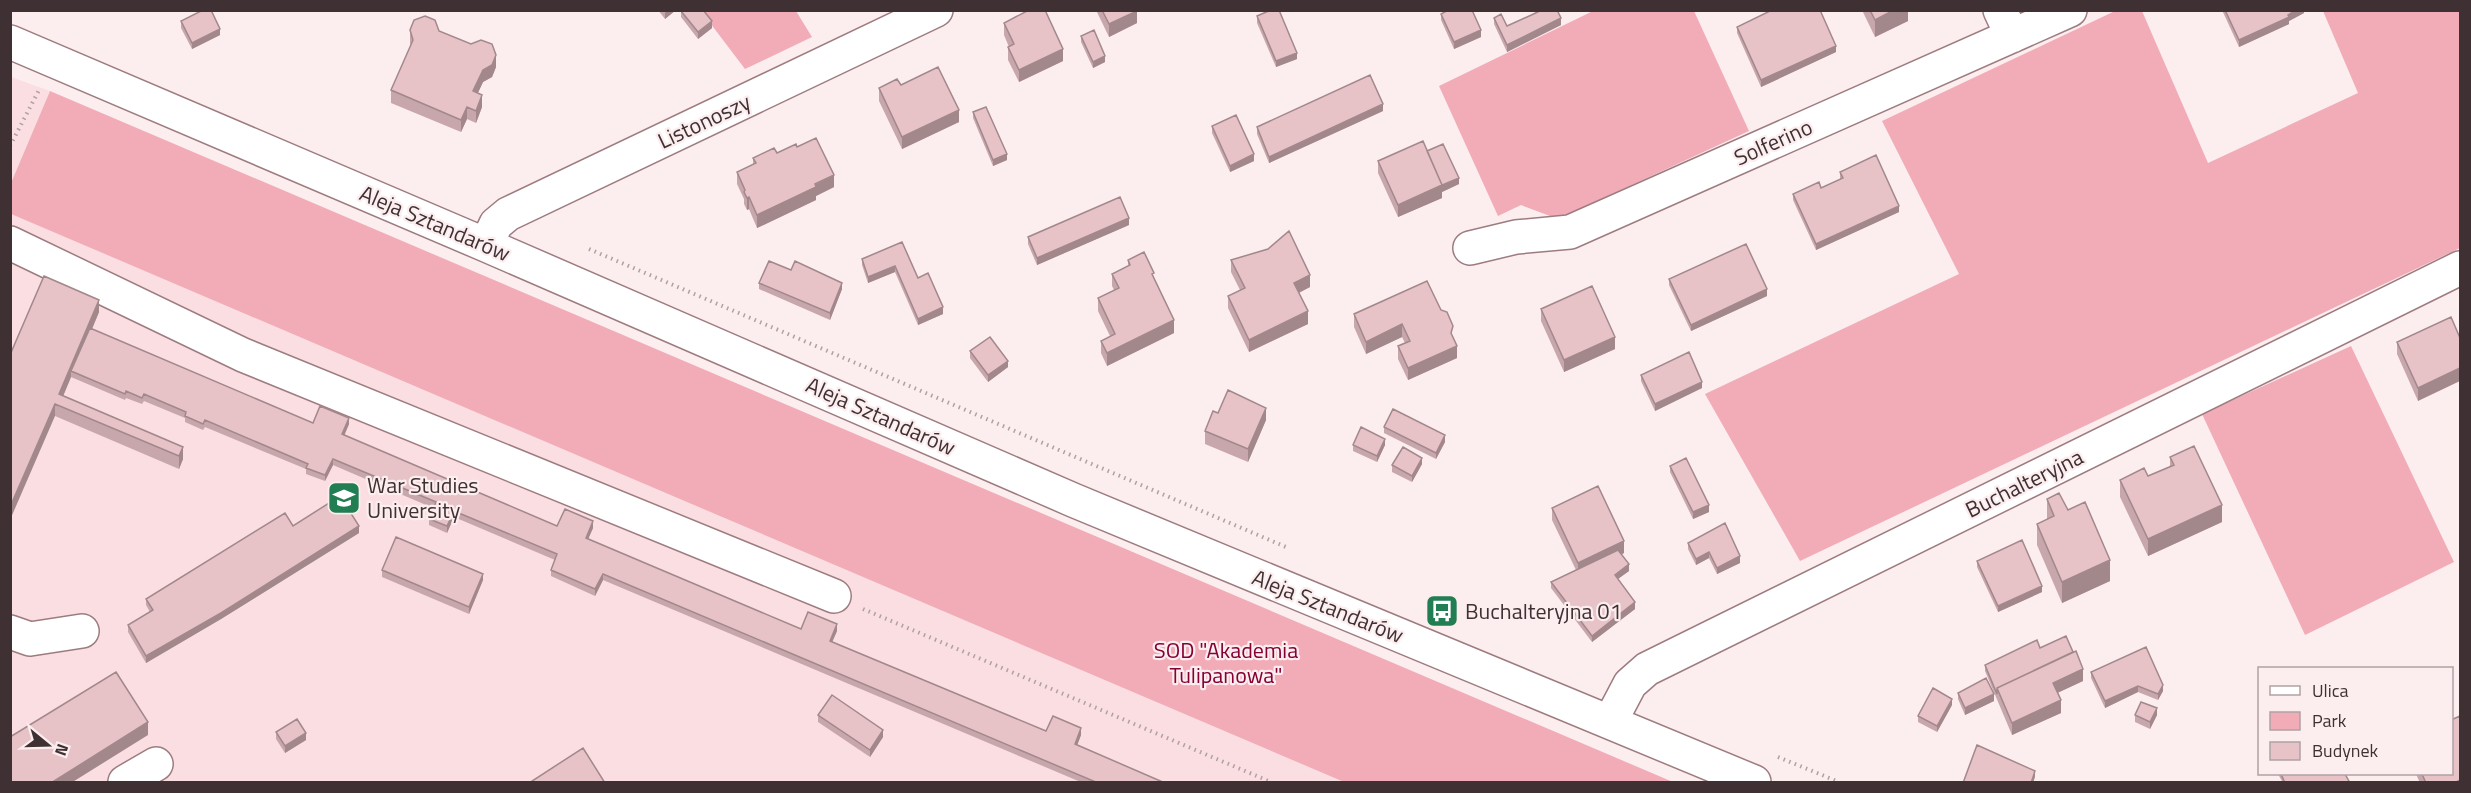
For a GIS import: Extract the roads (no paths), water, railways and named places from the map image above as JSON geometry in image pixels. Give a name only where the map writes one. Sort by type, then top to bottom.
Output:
[{"type":"street","name":"Listonoszy","points":[[486,245],[496,224],[508,214],[936,10]]},
{"type":"street","name":"Solferino","points":[[1470,249],[1516,237],[1570,232],[2006,23],[2070,10]]},
{"type":"street","name":"Aleja Sztandarów","points":[[10,42],[486,245],[1073,500],[1754,783]]},
{"type":"street","points":[[10,243],[243,355],[834,596]]},
{"type":"street","name":"Buchalteryjna","points":[[1610,722],[1630,684],[1647,669],[2460,268]]},
{"type":"street","points":[[10,632],[30,639],[82,631]]},
{"type":"street","points":[[125,783],[156,764]]},
{"type":"place","name":"War Studies University","points":[[344,498]]},
{"type":"place","name":"Buchalteryjna 01","points":[[1442,611]]},
{"type":"park label","name":"SOD \"Akademia Tulipanowa\"","points":[[1226,662]]}]
